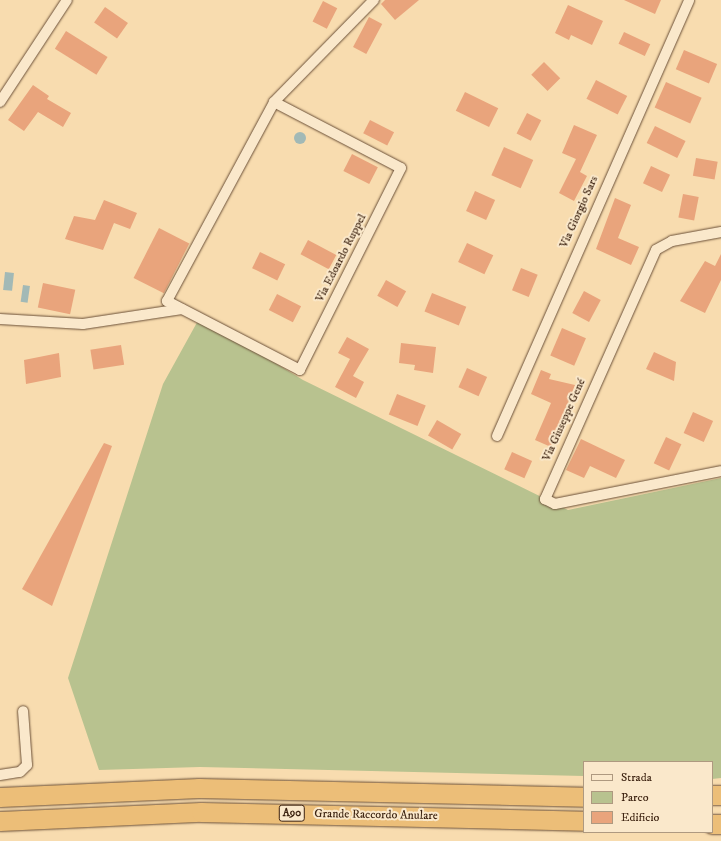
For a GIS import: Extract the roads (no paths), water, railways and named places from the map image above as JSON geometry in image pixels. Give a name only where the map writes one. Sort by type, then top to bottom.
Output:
[{"type":"highway","name":"Grande Raccordo Anulare","points":[[0,797],[199,788],[583,797]]},
{"type":"highway","name":"Grande Raccordo Anulare","points":[[0,821],[201,812],[583,821]]},
{"type":"street","points":[[0,102],[67,0]]},
{"type":"street","name":"Via Edoardo Ruppel","points":[[274,102],[401,168],[300,370],[167,301],[274,102],[374,0]]},
{"type":"street","name":"Via Giorgio Sars","points":[[497,436],[689,0]]},
{"type":"street","name":"Via Giuseppe Gené","points":[[721,232],[672,241],[656,250],[545,499],[554,504],[721,471]]},
{"type":"street","points":[[0,319],[82,324],[182,309]]},
{"type":"street","points":[[0,775],[20,772],[27,765],[23,711]]},
{"type":"water","points":[[298,132],[302,132],[306,138],[302,144],[298,144],[294,140],[294,136]]},
{"type":"water","points":[[5,272],[14,273],[12,291],[3,290]]},
{"type":"water","points":[[23,285],[30,286],[28,303],[21,302]]}]
